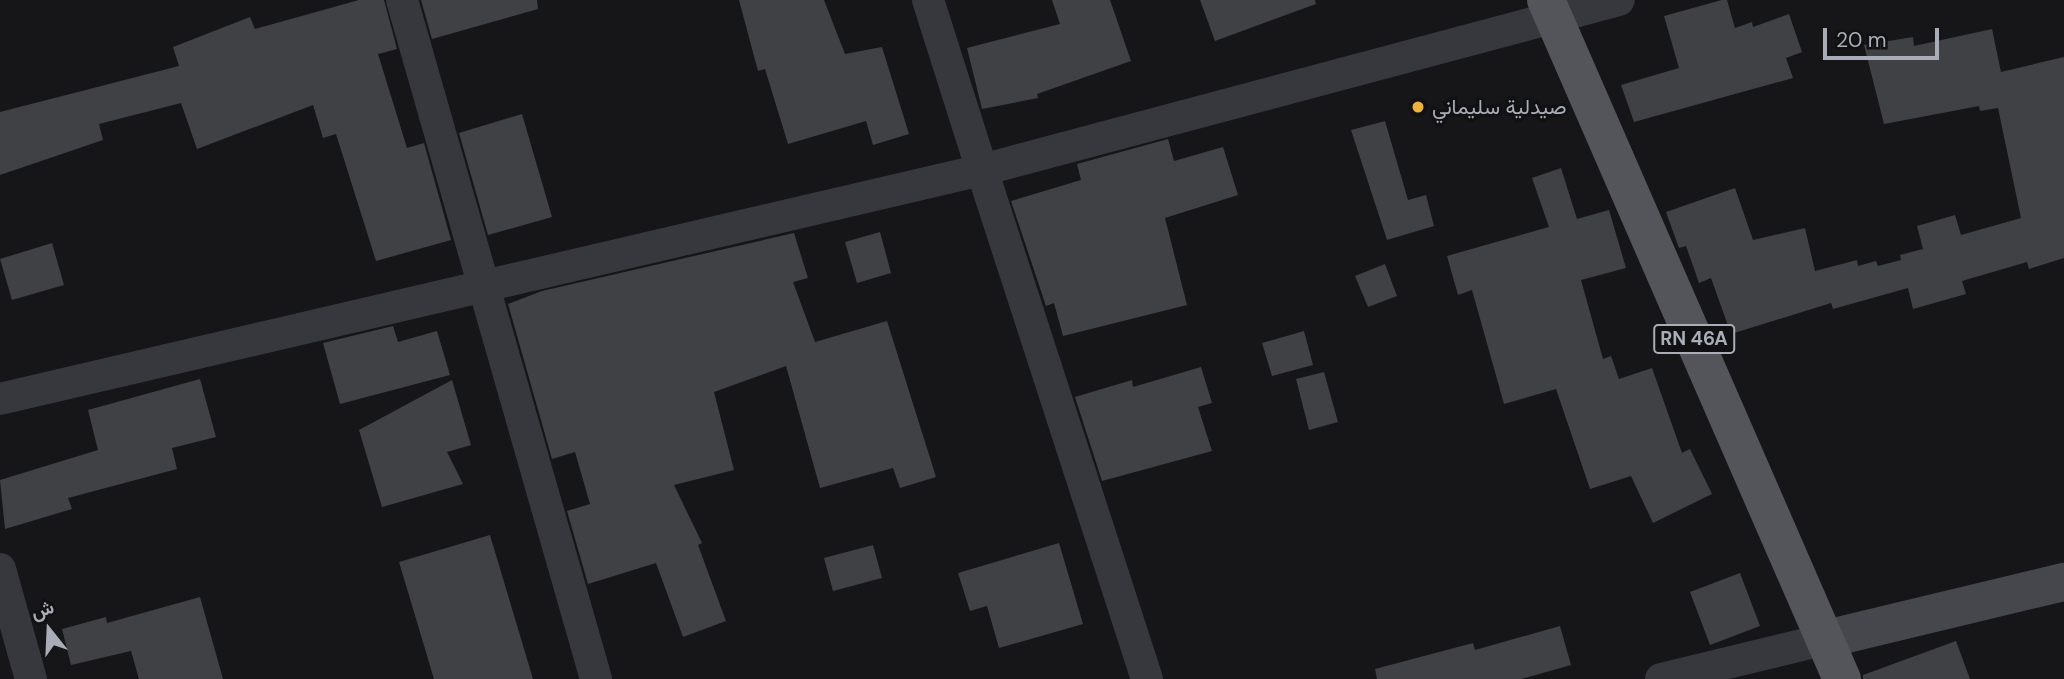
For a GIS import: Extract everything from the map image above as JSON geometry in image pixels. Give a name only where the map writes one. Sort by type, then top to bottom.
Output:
[{"type":"main road","name":"RN 46A","points":[[1549,8],[1842,679]]},
{"type":"main road","points":[[1826,639],[2064,582]]},
{"type":"street","points":[[402,0],[596,679]]},
{"type":"street","points":[[929,0],[1147,679]]},
{"type":"street","points":[[0,399],[982,170],[1549,8],[1619,0]]},
{"type":"street","points":[[0,569],[31,679]]},
{"type":"street","points":[[1661,679],[1826,639]]},
{"type":"building","points":[[359,0],[384,0],[397,49],[378,54],[407,148],[424,143],[451,240],[376,261],[336,134],[323,138],[313,105],[197,149],[181,103],[99,124],[103,140],[0,175],[0,112],[179,66],[173,47],[250,17],[255,29]]},
{"type":"building","points":[[421,0],[537,0],[538,9],[432,39]]},
{"type":"building","points":[[739,0],[824,0],[845,54],[882,47],[909,134],[873,145],[866,121],[788,144],[765,69],[758,71]]},
{"type":"building","points":[[1052,0],[1110,0],[1131,61],[1037,94],[1038,98],[982,109],[967,48],[1060,24]]},
{"type":"building","points":[[1200,0],[1315,0],[1316,4],[1215,41]]},
{"type":"building","points":[[1727,0],[1735,28],[1752,22],[1753,27],[1789,14],[1802,52],[1786,58],[1793,78],[1634,122],[1621,85],[1679,68],[1664,16]]},
{"type":"building","points":[[1992,29],[2001,72],[2064,57],[2064,258],[2029,269],[2027,262],[1962,281],[1966,294],[1913,309],[1908,288],[1833,309],[1831,303],[1731,334],[1711,278],[1699,283],[1686,246],[1679,248],[1666,212],[1735,188],[1753,240],[1805,228],[1815,271],[1857,260],[1858,266],[1876,261],[1878,266],[1901,260],[1900,255],[1923,249],[1917,226],[1955,215],[1961,235],[2021,218],[1998,108],[1980,111],[1979,106],[1884,124],[1864,45],[1913,37],[1914,46]]},
{"type":"building","points":[[522,114],[552,217],[488,235],[459,133]]},
{"type":"building","points":[[1385,121],[1408,200],[1426,195],[1434,226],[1387,240],[1351,130]]},
{"type":"building","points":[[1168,139],[1174,161],[1223,147],[1238,195],[1165,218],[1187,305],[1063,336],[1054,303],[1046,306],[1011,201],[1081,180],[1077,164]]},
{"type":"building","points":[[1561,168],[1577,219],[1609,210],[1626,268],[1581,280],[1603,359],[1611,356],[1619,379],[1652,368],[1682,453],[1690,449],[1712,494],[1653,523],[1631,476],[1590,489],[1556,389],[1504,404],[1472,290],[1458,295],[1447,256],[1549,227],[1532,178]]},
{"type":"building","points":[[880,232],[891,273],[857,283],[845,242]]},
{"type":"building","points":[[794,233],[808,278],[793,282],[815,342],[887,321],[936,477],[900,488],[893,468],[820,488],[786,366],[714,392],[734,470],[674,485],[702,543],[698,545],[726,621],[683,637],[656,563],[588,584],[567,511],[590,504],[575,452],[552,459],[508,304],[542,291]]},
{"type":"building","points":[[52,243],[64,285],[12,300],[0,259]]},
{"type":"building","points":[[1385,264],[1397,296],[1368,307],[1355,276]]},
{"type":"building","points":[[393,326],[398,342],[437,331],[450,375],[340,404],[323,343]]},
{"type":"building","points":[[1304,331],[1313,365],[1272,376],[1262,343]]},
{"type":"building","points":[[1201,367],[1212,403],[1198,407],[1212,451],[1102,481],[1075,397],[1132,380],[1133,387]]},
{"type":"building","points":[[1324,372],[1338,422],[1309,430],[1296,379]]},
{"type":"building","points":[[200,379],[216,437],[172,448],[177,469],[68,498],[72,509],[5,529],[0,480],[98,450],[88,410]]},
{"type":"building","points":[[452,380],[471,445],[447,452],[463,484],[382,507],[359,430]]},
{"type":"building","points":[[490,535],[533,679],[434,679],[399,562]]},
{"type":"building","points":[[1059,543],[1083,624],[999,648],[987,606],[970,611],[958,573]]},
{"type":"building","points":[[873,545],[882,578],[833,591],[824,558]]},
{"type":"building","points":[[1740,573],[1760,626],[1710,645],[1690,592]]},
{"type":"building","points":[[200,597],[223,679],[139,679],[131,651],[71,665],[62,629],[106,617],[107,623]]},
{"type":"building","points":[[1560,626],[1571,665],[1521,679],[1377,679],[1375,669],[1473,643],[1475,650]]},
{"type":"building","points":[[1956,641],[1970,679],[1863,679],[1863,675]]},
{"type":"place","name":"صيدلية سليماني","points":[[1418,107]]}]
